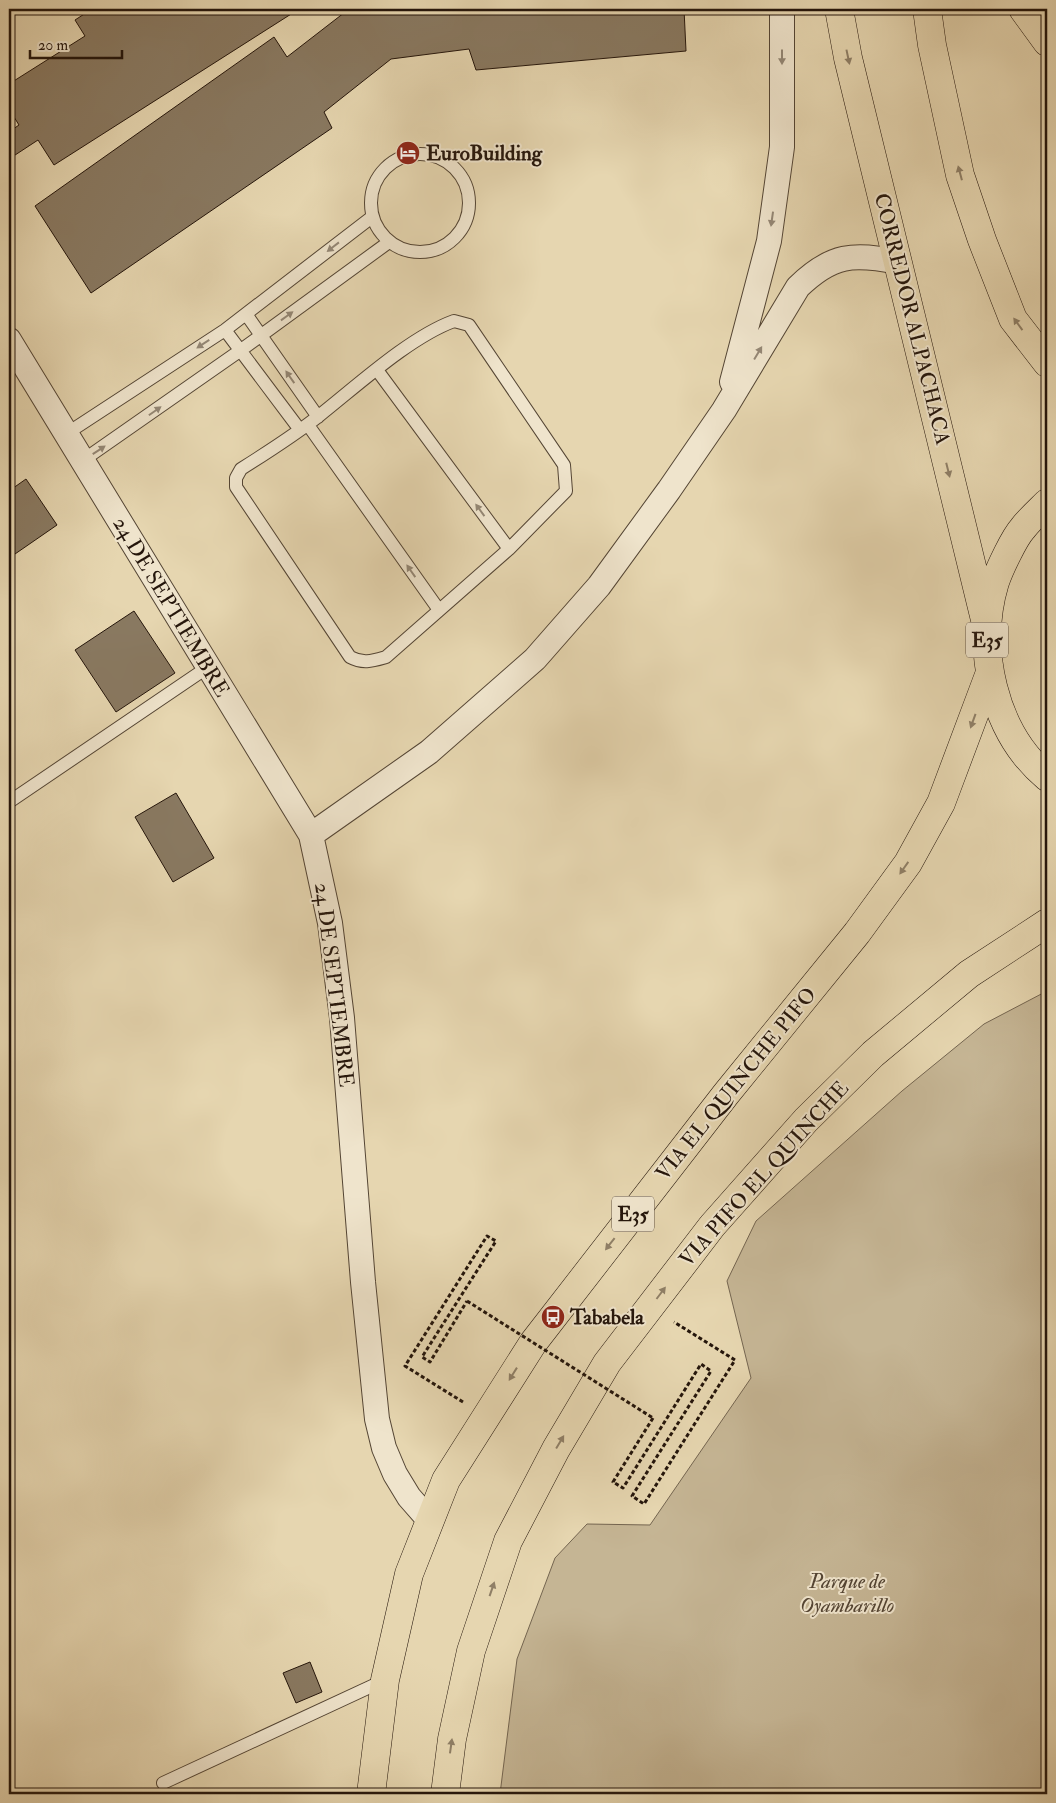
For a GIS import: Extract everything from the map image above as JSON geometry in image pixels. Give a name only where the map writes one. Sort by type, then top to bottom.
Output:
[{"type":"highway","name":"CORREDOR ALPACHACA","points":[[839,9],[848,58],[987,628]]},
{"type":"highway","points":[[927,9],[932,45],[960,175],[982,240],[1013,319],[1047,363]]},
{"type":"highway","points":[[1023,9],[1047,42]]},
{"type":"highway","name":"E35","points":[[1047,503],[1022,529],[996,581],[987,628],[989,675],[1004,720],[1035,767],[1047,777]]},
{"type":"highway","name":"VIA EL QUINCHE PIFO","points":[[371,1794],[385,1680],[409,1574],[446,1480],[534,1342],[726,1094],[857,933],[908,863],[941,803],[989,675]]},
{"type":"highway","name":"VIA PIFO EL QUINCHE","points":[[445,1794],[452,1739],[471,1651],[508,1541],[556,1449],[607,1363],[712,1226],[806,1120],[873,1054],[969,974],[1047,923]]},
{"type":"street","points":[[724,410],[769,241],[782,147],[782,9]]},
{"type":"street","points":[[311,835],[428,752],[535,659],[599,586],[724,410],[798,286],[813,272],[828,262],[843,258],[869,256],[898,262]]},
{"type":"street","name":"24 DE SEPTIEMBRE","points":[[9,340],[311,835],[330,923],[342,1018],[363,1282],[377,1418],[384,1448],[396,1474],[409,1497],[430,1521]]},
{"type":"lane","points":[[422,154],[437,157],[451,164],[461,176],[468,190],[470,205],[467,220],[459,234],[448,244],[434,251],[418,253],[403,250],[389,242],[378,231],[372,217],[370,201],[373,186],[380,173],[392,162],[406,156],[422,154]]},
{"type":"lane","points":[[66,434],[226,330],[372,217]]},
{"type":"lane","points":[[82,461],[241,350],[389,242]]},
{"type":"lane","points":[[246,314],[261,335],[308,424]]},
{"type":"lane","points":[[454,322],[469,324],[564,465],[566,491],[509,549],[386,657],[370,662],[359,662],[350,657],[236,487],[236,478],[242,469],[308,424],[377,370],[437,328],[454,322]]},
{"type":"lane","points":[[226,330],[241,350],[308,424],[439,610]]},
{"type":"lane","points":[[377,370],[509,549]]},
{"type":"lane","points":[[9,802],[208,667]]},
{"type":"lane","points":[[163,1783],[385,1680]]},
{"type":"path","points":[[486,1416],[405,1366],[488,1236],[496,1241],[422,1358],[430,1362],[467,1302],[653,1418],[612,1482],[623,1488],[701,1364],[711,1371],[632,1496],[644,1504],[735,1360],[650,1307]]},
{"type":"green space","name":"Parque de Oyambarillo","points":[[1047,991],[1047,1794],[500,1794],[517,1659],[555,1558],[587,1524],[650,1525],[751,1378],[727,1281],[756,1221],[902,1091],[984,1024]]},
{"type":"building","points":[[92,9],[299,9],[54,165],[38,140],[9,159],[9,132],[19,125],[9,109],[9,84],[85,36],[75,20]]},
{"type":"building","points":[[349,9],[684,9],[686,51],[476,70],[469,49],[391,59],[324,112],[332,128],[91,293],[35,206],[274,37],[287,57]]},
{"type":"building","points":[[26,479],[57,525],[15,554],[9,545],[9,491]]},
{"type":"building","points":[[134,611],[175,673],[116,712],[75,650]]},
{"type":"building","points":[[176,793],[214,858],[173,882],[135,817]]},
{"type":"building","points":[[310,1662],[322,1692],[296,1703],[283,1673]]},
{"type":"place","name":"EuroBuilding","points":[[408,153]]},
{"type":"place","name":"Tababela","points":[[553,1317]]}]
